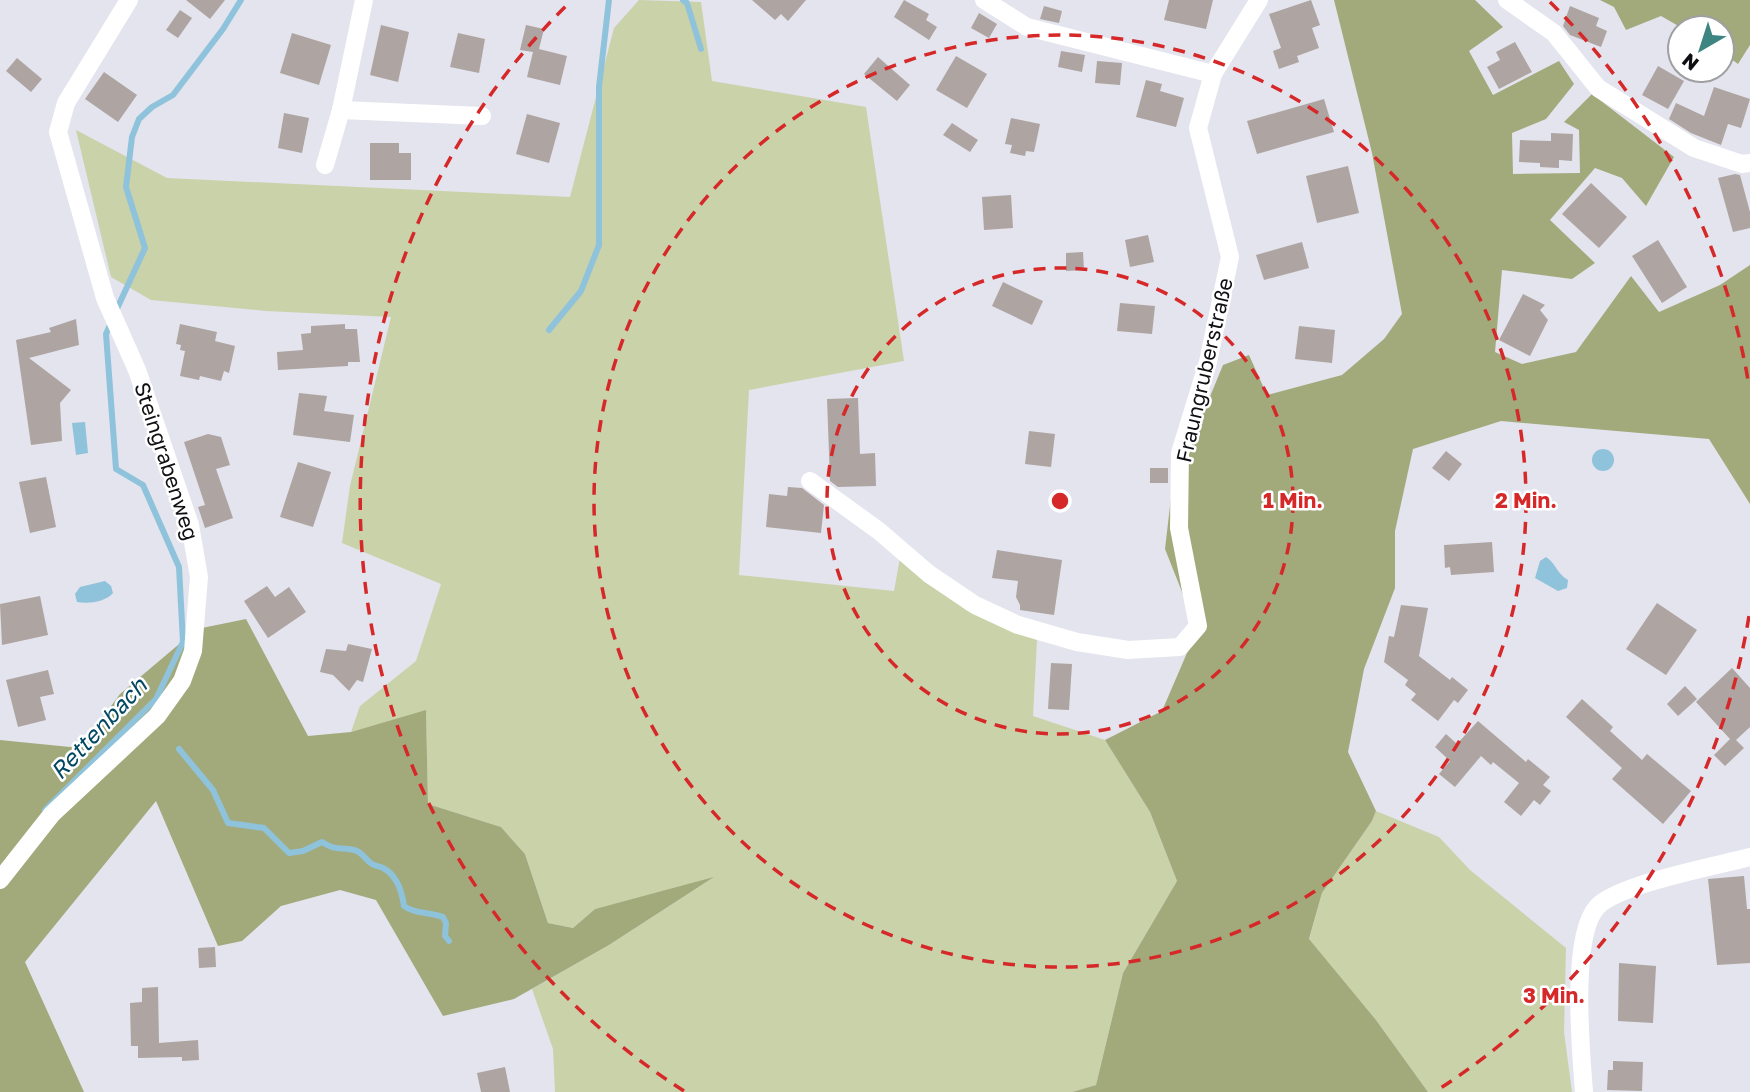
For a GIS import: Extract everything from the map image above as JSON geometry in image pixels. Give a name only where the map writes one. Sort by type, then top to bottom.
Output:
[{"type":"street","name":"Steingrabenweg","points":[[0,880],[52,814],[157,716],[182,681],[193,651],[200,577],[195,545],[179,490],[137,370],[114,320],[58,132],[66,103],[129,0]]},
{"type":"street","points":[[325,165],[341,110],[364,0]]},
{"type":"street","points":[[984,0],[1027,27],[1213,74]]},
{"type":"street","name":"Fraungruberstraße","points":[[810,481],[975,605],[1018,625],[1077,642],[1128,650],[1180,647],[1198,626],[1180,528],[1180,453],[1208,362],[1230,257],[1198,128],[1213,74],[1259,0]]},
{"type":"street","points":[[1507,0],[1554,33],[1598,89],[1694,148],[1742,164],[1750,163]]},
{"type":"street","points":[[341,110],[482,116]]},
{"type":"street","points":[[1584,1092],[1578,1027],[1583,940],[1597,907],[1626,889],[1750,857]]},
{"type":"green space","points":[[639,0],[701,2],[712,81],[866,107],[904,361],[749,390],[739,575],[894,591],[900,558],[966,610],[1037,640],[1033,716],[1105,740],[1150,812],[1177,881],[1123,973],[1096,1085],[1072,1092],[555,1092],[553,1049],[532,989],[609,945],[711,879],[595,909],[573,928],[548,923],[525,854],[501,827],[428,804],[426,711],[351,732],[360,706],[416,661],[441,584],[342,543],[350,486],[391,317],[266,311],[151,300],[111,277],[76,130],[167,178],[570,197],[614,28]]},
{"type":"green space","points":[[1334,0],[1475,0],[1503,27],[1469,51],[1493,95],[1559,61],[1574,84],[1546,119],[1512,133],[1513,174],[1580,173],[1579,130],[1564,122],[1592,94],[1674,157],[1646,206],[1622,178],[1595,168],[1550,220],[1595,263],[1572,279],[1502,270],[1495,352],[1522,364],[1576,352],[1631,276],[1659,312],[1720,285],[1750,265],[1750,504],[1709,439],[1501,421],[1413,449],[1395,531],[1395,588],[1364,669],[1348,752],[1376,811],[1372,821],[1322,893],[1309,939],[1376,1020],[1428,1092],[1072,1092],[1096,1085],[1123,973],[1177,881],[1150,812],[1105,740],[1162,711],[1193,639],[1186,602],[1165,549],[1172,489],[1223,365],[1249,355],[1267,395],[1342,375],[1384,339],[1402,314],[1372,153]]},
{"type":"green space","points":[[1600,0],[1750,0],[1750,45],[1738,64],[1736,14],[1666,14],[1666,19],[1661,16],[1626,30],[1614,7]]},
{"type":"green space","points":[[246,619],[308,736],[351,732],[426,710],[428,804],[501,827],[525,854],[548,923],[573,928],[595,909],[714,877],[609,945],[514,999],[443,1016],[376,900],[340,890],[281,906],[242,941],[218,946],[156,801],[25,962],[84,1092],[0,1092],[0,740],[80,748],[120,694],[197,629]]},
{"type":"green space","points":[[1376,811],[1439,837],[1470,870],[1566,948],[1564,1032],[1572,1092],[1428,1092],[1376,1020],[1309,940],[1322,893],[1372,821]]},
{"type":"water","points":[[85,422],[88,453],[76,455],[72,423]]},
{"type":"water","points":[[1603,449],[1611,452],[1614,460],[1611,468],[1603,471],[1595,468],[1592,460],[1595,452]]},
{"type":"water","points":[[1546,557],[1568,580],[1567,588],[1558,591],[1535,578],[1540,561]]},
{"type":"water","points":[[105,581],[111,586],[113,593],[110,596],[96,602],[77,602],[75,594],[80,587]]},
{"type":"building","points":[[186,0],[225,0],[210,19]]},
{"type":"building","points":[[752,0],[806,0],[788,21],[781,14],[775,20]]},
{"type":"building","points":[[904,0],[929,14],[926,20],[937,27],[929,40],[894,17]]},
{"type":"building","points":[[1169,0],[1213,0],[1206,29],[1164,20]]},
{"type":"building","points":[[1311,0],[1320,25],[1312,28],[1319,48],[1297,56],[1299,62],[1279,69],[1273,51],[1281,48],[1269,14]]},
{"type":"building","points":[[1044,6],[1062,11],[1059,23],[1040,19]]},
{"type":"building","points":[[1570,6],[1599,18],[1596,26],[1607,31],[1601,47],[1570,35],[1563,26]]},
{"type":"building","points":[[180,10],[192,18],[178,38],[166,30]]},
{"type":"building","points":[[979,13],[997,24],[989,38],[971,28]]},
{"type":"building","points":[[381,25],[409,32],[398,82],[370,75]]},
{"type":"building","points":[[526,25],[544,29],[539,49],[567,56],[560,85],[527,77],[533,52],[520,50]]},
{"type":"building","points":[[292,33],[331,45],[319,85],[280,73]]},
{"type":"building","points":[[458,33],[485,39],[479,73],[450,67]]},
{"type":"building","points":[[1515,42],[1532,72],[1499,89],[1487,67],[1500,60],[1496,52]]},
{"type":"building","points":[[1061,51],[1085,55],[1082,72],[1058,67]]},
{"type":"building","points":[[956,56],[987,74],[967,108],[936,90]]},
{"type":"building","points":[[878,57],[910,85],[897,101],[864,74]]},
{"type":"building","points":[[17,58],[42,79],[31,92],[6,71]]},
{"type":"building","points":[[1097,61],[1122,63],[1120,85],[1095,83]]},
{"type":"building","points":[[1658,66],[1666,71],[1666,84],[1682,84],[1668,109],[1642,95]]},
{"type":"building","points":[[104,72],[137,95],[118,122],[85,99]]},
{"type":"building","points":[[1146,80],[1162,84],[1160,91],[1184,98],[1176,127],[1136,117]]},
{"type":"building","points":[[1714,87],[1750,99],[1741,128],[1728,124],[1721,145],[1691,133],[1669,119],[1676,103],[1704,116]]},
{"type":"building","points":[[1324,99],[1334,132],[1257,154],[1247,121]]},
{"type":"building","points":[[284,113],[309,118],[302,153],[278,148]]},
{"type":"building","points":[[527,114],[560,123],[549,163],[516,154]]},
{"type":"building","points":[[1011,118],[1040,124],[1034,152],[1026,151],[1025,156],[1010,153],[1012,145],[1005,144]]},
{"type":"building","points":[[952,123],[978,140],[970,152],[943,135]]},
{"type":"building","points":[[1551,133],[1573,134],[1572,161],[1559,160],[1559,168],[1540,167],[1540,163],[1519,162],[1520,140],[1551,141]]},
{"type":"building","points":[[370,143],[399,143],[399,153],[411,153],[411,180],[370,180]]},
{"type":"building","points":[[1348,166],[1359,213],[1317,223],[1306,176]]},
{"type":"building","points":[[1740,175],[1750,212],[1750,228],[1733,232],[1718,178]]},
{"type":"building","points":[[1591,183],[1627,217],[1599,248],[1562,214]]},
{"type":"building","points":[[1011,195],[1013,228],[984,230],[982,197]]},
{"type":"building","points":[[1148,235],[1154,262],[1130,267],[1125,240]]},
{"type":"building","points":[[1658,240],[1687,287],[1662,303],[1632,256]]},
{"type":"building","points":[[1302,242],[1309,268],[1264,280],[1256,255]]},
{"type":"building","points":[[1083,252],[1084,270],[1066,271],[1066,253]]},
{"type":"building","points":[[1003,282],[1043,301],[1032,325],[992,306]]},
{"type":"building","points":[[1523,294],[1545,305],[1540,310],[1548,320],[1530,356],[1499,340]]},
{"type":"building","points":[[1120,303],[1155,306],[1152,334],[1117,331]]},
{"type":"building","points":[[76,319],[79,345],[29,358],[71,390],[60,403],[62,441],[31,445],[16,340],[51,332],[49,328]]},
{"type":"building","points":[[180,324],[217,332],[215,341],[235,346],[229,373],[224,371],[221,381],[200,376],[199,380],[180,376],[185,351],[180,350],[181,345],[176,344]]},
{"type":"building","points":[[345,324],[345,329],[357,329],[360,362],[348,362],[348,366],[278,370],[277,352],[303,350],[301,334],[311,333],[311,326]]},
{"type":"building","points":[[1299,326],[1335,330],[1332,363],[1295,359]]},
{"type":"building","points":[[299,393],[327,396],[324,411],[354,415],[350,442],[293,435]]},
{"type":"building","points":[[858,398],[860,454],[875,453],[876,486],[838,487],[830,481],[827,399]]},
{"type":"building","points":[[1029,431],[1055,434],[1051,467],[1025,464]]},
{"type":"building","points":[[208,434],[221,437],[230,465],[216,469],[233,518],[205,528],[198,507],[205,505],[184,442]]},
{"type":"building","points":[[1446,451],[1462,464],[1449,481],[1432,468]]},
{"type":"building","points":[[298,462],[331,472],[313,527],[280,517]]},
{"type":"building","points":[[1150,468],[1168,468],[1168,483],[1150,483]]},
{"type":"building","points":[[46,477],[56,527],[30,533],[19,482]]},
{"type":"building","points":[[788,487],[802,488],[824,505],[821,533],[766,527],[769,494],[787,496]]},
{"type":"building","points":[[1492,542],[1494,572],[1451,575],[1450,567],[1445,568],[1444,545]]},
{"type":"building","points":[[997,550],[1062,560],[1054,615],[1020,610],[1016,597],[1018,581],[992,578]]},
{"type":"building","points":[[267,586],[275,597],[289,587],[306,612],[268,638],[244,601]]},
{"type":"building","points":[[40,596],[48,635],[2,645],[0,604]]},
{"type":"building","points":[[1657,603],[1697,630],[1666,675],[1626,649]]},
{"type":"building","points":[[1401,605],[1428,608],[1419,656],[1468,690],[1458,703],[1454,700],[1438,721],[1411,700],[1416,694],[1405,685],[1408,680],[1384,662],[1389,636],[1394,637]]},
{"type":"building","points":[[348,644],[372,649],[363,682],[357,680],[349,691],[333,675],[320,672],[326,649],[346,651]]},
{"type":"building","points":[[1051,663],[1072,664],[1069,710],[1048,709]]},
{"type":"building","points":[[1732,668],[1750,688],[1750,727],[1736,740],[1744,748],[1725,766],[1714,755],[1730,739],[1696,702]]},
{"type":"building","points":[[48,670],[54,694],[40,697],[46,720],[18,727],[6,680]]},
{"type":"building","points":[[1685,686],[1697,699],[1678,716],[1667,704]]},
{"type":"building","points":[[1582,699],[1613,727],[1610,731],[1642,760],[1647,754],[1691,791],[1663,824],[1612,779],[1622,768],[1566,717]]},
{"type":"building","points":[[1478,721],[1526,762],[1528,759],[1550,777],[1543,785],[1551,791],[1540,805],[1534,800],[1521,816],[1504,802],[1519,783],[1481,756],[1455,787],[1439,774],[1450,761],[1435,747],[1446,734],[1457,744]]},
{"type":"building","points":[[1744,876],[1747,909],[1750,909],[1750,963],[1717,965],[1708,879]]},
{"type":"building","points":[[215,947],[216,967],[199,968],[198,948]]},
{"type":"building","points":[[1619,963],[1656,966],[1653,1023],[1618,1021]]},
{"type":"building","points":[[158,987],[159,1043],[198,1040],[199,1060],[182,1061],[182,1057],[138,1058],[138,1046],[131,1046],[130,1003],[142,1002],[142,988]]},
{"type":"building","points":[[1613,1061],[1643,1062],[1642,1091],[1607,1090],[1608,1070],[1613,1070]]},
{"type":"building","points":[[505,1067],[510,1092],[481,1092],[477,1073]]},
{"type":"waterway","name":"Rettenbach","points":[[115,313],[145,248],[126,187],[132,137],[139,119],[152,107],[173,95],[223,29],[241,0]]},
{"type":"waterway","points":[[549,330],[581,291],[599,245],[599,87],[609,0]]},
{"type":"waterway","points":[[683,0],[687,3],[701,49]]},
{"type":"waterway","name":"Rettenbach","points":[[45,810],[156,699],[183,642],[179,567],[143,485],[116,469],[106,334],[111,323]]},
{"type":"waterway","points":[[179,749],[213,790],[228,823],[264,828],[289,853],[303,851],[322,842],[334,848],[357,851],[372,864],[392,875],[404,906],[443,917],[446,923],[445,936],[449,941]]}]
